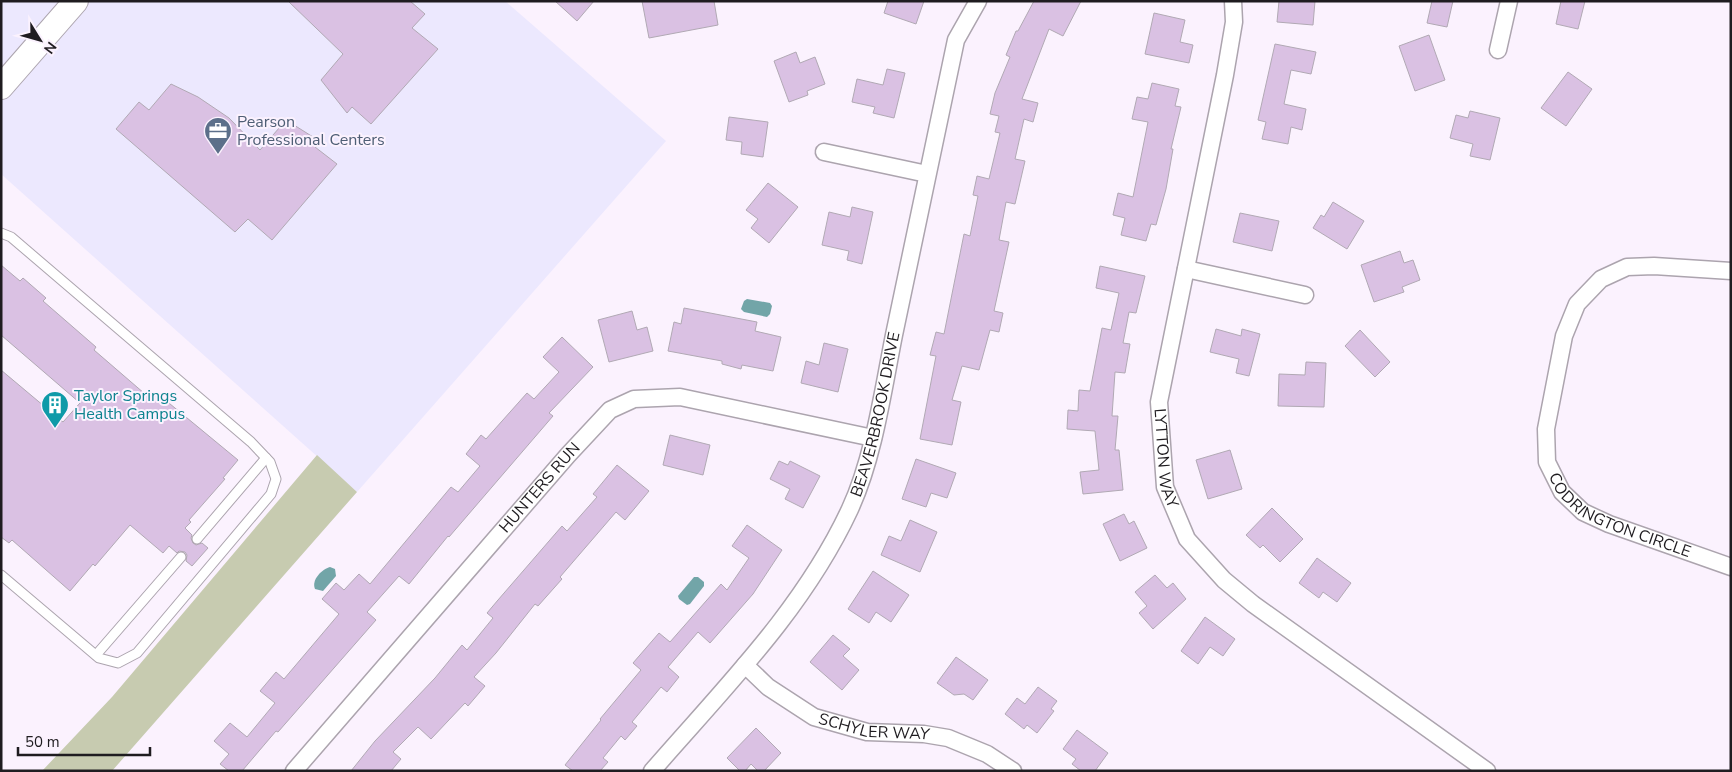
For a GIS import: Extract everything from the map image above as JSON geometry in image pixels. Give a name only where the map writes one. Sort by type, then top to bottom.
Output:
[{"type":"main road","points":[[1,87],[76,1]]},
{"type":"street","name":"BEAVERBROOK DRIVE","points":[[652,771],[785,617],[818,570],[851,507],[873,438],[956,40],[978,1]]},
{"type":"street","name":"LYTTON WAY","points":[[1233,1],[1234,22],[1225,75],[1159,402],[1165,488],[1187,539],[1224,580],[1253,604],[1487,771]]},
{"type":"street","points":[[1498,50],[1509,1]]},
{"type":"street","points":[[824,152],[927,174]]},
{"type":"street","name":"CODRINGTON CIRCLE","points":[[1731,271],[1654,266],[1627,268],[1601,279],[1577,304],[1564,336],[1546,429],[1547,462],[1562,492],[1583,512],[1609,524],[1731,567]]},
{"type":"street","points":[[1186,269],[1305,295]]},
{"type":"street","name":"HUNTERS RUN","points":[[294,771],[542,485],[610,410],[634,399],[680,398],[873,438]]},
{"type":"street","name":"SCHYLER WAY","points":[[745,665],[768,687],[814,717],[867,732],[924,734],[948,738],[987,754],[1013,771]]},
{"type":"lane","points":[[1,233],[11,237],[244,436],[270,462],[276,478],[271,494],[137,653],[118,663],[99,658],[1,576]]},
{"type":"lane","points":[[196,539],[266,458]]},
{"type":"lane","points":[[96,655],[181,557]]},
{"type":"shaded area","points":[[1,1],[505,1],[666,141],[357,492],[1,174]]},
{"type":"green space","points":[[317,455],[357,492],[112,771],[42,771],[112,697]]},
{"type":"water","points":[[747,299],[770,303],[772,306],[770,314],[767,317],[744,312],[741,309],[744,301]]},
{"type":"water","points":[[330,567],[335,569],[336,576],[323,591],[315,589],[314,586],[318,575]]},
{"type":"water","points":[[694,577],[698,577],[704,582],[704,586],[690,604],[687,605],[678,596]]},
{"type":"building","points":[[288,1],[410,1],[425,14],[412,28],[438,49],[371,124],[352,107],[347,113],[321,80],[343,54]]},
{"type":"building","points":[[555,1],[594,1],[577,21]]},
{"type":"building","points":[[642,1],[714,1],[718,25],[649,38]]},
{"type":"building","points":[[888,1],[924,1],[916,24],[884,13]]},
{"type":"building","points":[[1034,1],[1081,1],[1063,36],[1049,29],[1022,99],[1038,103],[1033,122],[1024,119],[1015,159],[1025,161],[1015,204],[1006,202],[999,240],[1009,242],[994,311],[1003,313],[999,332],[990,330],[979,370],[962,366],[952,400],[961,402],[952,445],[920,439],[936,356],[930,355],[936,332],[944,334],[964,234],[970,236],[978,196],[973,195],[977,176],[989,179],[1000,133],[995,132],[999,116],[990,114],[995,93],[1010,57],[1006,55],[1016,31],[1018,31]]},
{"type":"building","points":[[1279,1],[1315,1],[1313,25],[1277,22]]},
{"type":"building","points":[[1432,1],[1453,1],[1447,27],[1427,23]]},
{"type":"building","points":[[1561,1],[1585,1],[1578,29],[1556,24]]},
{"type":"building","points":[[1154,13],[1185,20],[1180,42],[1193,45],[1189,63],[1145,54]]},
{"type":"building","points":[[1429,35],[1445,80],[1415,91],[1399,46]]},
{"type":"building","points":[[1275,44],[1316,52],[1311,74],[1291,70],[1284,104],[1306,109],[1302,130],[1291,127],[1288,144],[1262,139],[1266,122],[1258,120]]},
{"type":"building","points":[[796,52],[800,63],[815,57],[825,84],[807,91],[808,95],[789,102],[774,61]]},
{"type":"building","points":[[887,69],[905,73],[894,118],[873,113],[875,107],[852,102],[857,79],[883,85]]},
{"type":"building","points":[[1568,72],[1592,89],[1566,126],[1541,108]]},
{"type":"building","points":[[1152,83],[1179,89],[1175,106],[1181,107],[1171,149],[1173,149],[1166,189],[1156,225],[1151,224],[1146,241],[1121,235],[1125,218],[1113,215],[1118,193],[1133,197],[1148,122],[1132,119],[1137,97],[1148,99]]},
{"type":"building","points":[[171,84],[198,97],[229,118],[260,150],[286,120],[321,142],[315,147],[337,164],[272,240],[248,219],[235,232],[116,129],[139,102],[149,110]]},
{"type":"building","points":[[1470,111],[1500,118],[1490,160],[1470,156],[1473,144],[1450,138],[1456,115],[1468,118]]},
{"type":"building","points":[[729,117],[768,122],[763,157],[741,154],[742,142],[726,140]]},
{"type":"building","points":[[768,183],[798,207],[769,243],[751,228],[758,219],[746,210]]},
{"type":"building","points":[[1333,202],[1364,221],[1347,249],[1313,228],[1321,215],[1324,217]]},
{"type":"building","points":[[852,207],[873,212],[862,264],[847,260],[849,251],[822,245],[829,212],[850,217]]},
{"type":"building","points":[[1240,213],[1279,221],[1272,251],[1233,242]]},
{"type":"building","points":[[1400,251],[1404,263],[1413,260],[1420,280],[1402,287],[1404,292],[1374,302],[1361,265]]},
{"type":"building","name":"Taylor Springs Health Campus","points":[[1,265],[20,281],[23,278],[46,298],[43,301],[96,347],[94,350],[152,400],[158,394],[238,460],[223,478],[225,479],[189,520],[191,522],[185,528],[192,535],[193,543],[196,545],[202,543],[208,548],[192,566],[186,561],[187,555],[185,552],[179,551],[177,553],[169,546],[163,553],[130,525],[95,566],[93,564],[70,591],[12,540],[9,543],[1,537],[1,370],[63,422],[80,403],[1,335]]},
{"type":"building","points":[[1100,266],[1145,276],[1136,313],[1129,312],[1123,343],[1130,344],[1125,373],[1115,372],[1112,416],[1118,416],[1115,450],[1119,450],[1123,490],[1083,494],[1080,472],[1099,470],[1095,431],[1067,429],[1068,410],[1078,411],[1079,390],[1090,391],[1102,328],[1111,330],[1119,293],[1096,288]]},
{"type":"building","points":[[684,308],[757,322],[755,331],[781,337],[773,371],[742,365],[741,369],[722,364],[722,361],[668,351],[674,322],[681,324]]},
{"type":"building","points":[[632,311],[637,330],[647,327],[653,351],[609,362],[598,320]]},
{"type":"building","points":[[1216,329],[1241,336],[1242,329],[1260,334],[1249,376],[1236,373],[1239,359],[1210,352]]},
{"type":"building","points":[[1360,330],[1390,362],[1375,377],[1345,346]]},
{"type":"building","points":[[562,337],[593,367],[549,413],[553,416],[448,536],[409,584],[399,576],[367,612],[376,620],[242,771],[229,771],[220,764],[229,754],[214,741],[230,723],[247,737],[275,703],[260,691],[276,672],[284,679],[339,614],[322,599],[336,583],[344,590],[359,574],[370,584],[451,487],[458,492],[480,466],[466,454],[481,435],[486,439],[527,393],[534,399],[559,372],[543,357]]},
{"type":"building","points":[[824,343],[848,349],[838,392],[801,383],[806,361],[819,365]]},
{"type":"building","points":[[1306,362],[1326,363],[1324,407],[1278,406],[1279,374],[1305,375]]},
{"type":"building","points":[[670,435],[710,445],[703,475],[663,465]]},
{"type":"building","points":[[1230,450],[1242,489],[1208,499],[1196,460]]},
{"type":"building","points":[[916,459],[956,473],[947,498],[931,493],[926,507],[902,499]]},
{"type":"building","points":[[779,461],[788,465],[790,461],[820,476],[803,508],[785,499],[790,489],[770,479]]},
{"type":"building","points":[[617,465],[649,491],[625,520],[616,512],[560,577],[562,579],[538,606],[535,604],[474,677],[485,686],[468,706],[465,703],[431,739],[418,727],[393,752],[401,759],[391,771],[351,771],[375,741],[435,678],[462,645],[467,650],[493,618],[487,613],[562,526],[567,531],[597,497],[593,494]]},
{"type":"building","points":[[1272,508],[1303,539],[1280,562],[1263,545],[1260,548],[1246,535]]},
{"type":"building","points":[[1124,514],[1129,524],[1134,521],[1147,548],[1120,561],[1103,524]]},
{"type":"building","points":[[910,520],[937,532],[920,572],[881,555],[889,536],[901,541]]},
{"type":"building","points":[[747,525],[782,550],[753,594],[710,643],[698,632],[668,667],[679,677],[667,692],[661,687],[632,722],[637,726],[625,740],[621,736],[603,758],[608,762],[600,771],[573,771],[565,765],[641,670],[633,663],[659,633],[670,642],[721,584],[727,590],[749,558],[732,546]]},
{"type":"building","points":[[1317,558],[1351,583],[1337,602],[1323,592],[1319,598],[1299,583]]},
{"type":"building","points":[[873,571],[909,595],[891,622],[876,612],[869,623],[848,609]]},
{"type":"building","points":[[1155,575],[1167,588],[1173,583],[1186,599],[1153,629],[1139,613],[1147,606],[1135,592]]},
{"type":"building","points":[[1205,617],[1235,639],[1223,656],[1210,647],[1198,664],[1181,651]]},
{"type":"building","points":[[833,635],[850,649],[843,656],[859,670],[842,690],[810,662]]},
{"type":"building","points":[[956,657],[988,680],[973,700],[964,694],[954,695],[937,683]]},
{"type":"building","points":[[1038,687],[1057,701],[1051,709],[1054,711],[1037,733],[1027,725],[1024,729],[1005,714],[1017,698],[1025,704]]},
{"type":"building","points":[[756,728],[781,753],[764,771],[758,771],[751,764],[745,771],[740,771],[727,758]]},
{"type":"building","points":[[1077,730],[1108,753],[1095,771],[1081,771],[1072,764],[1076,759],[1063,749]]},
{"type":"place","name":"Pearson Professional Centers","points":[[218,155]]},
{"type":"place","name":"Taylor Springs Health Campus","points":[[55,429]]}]
